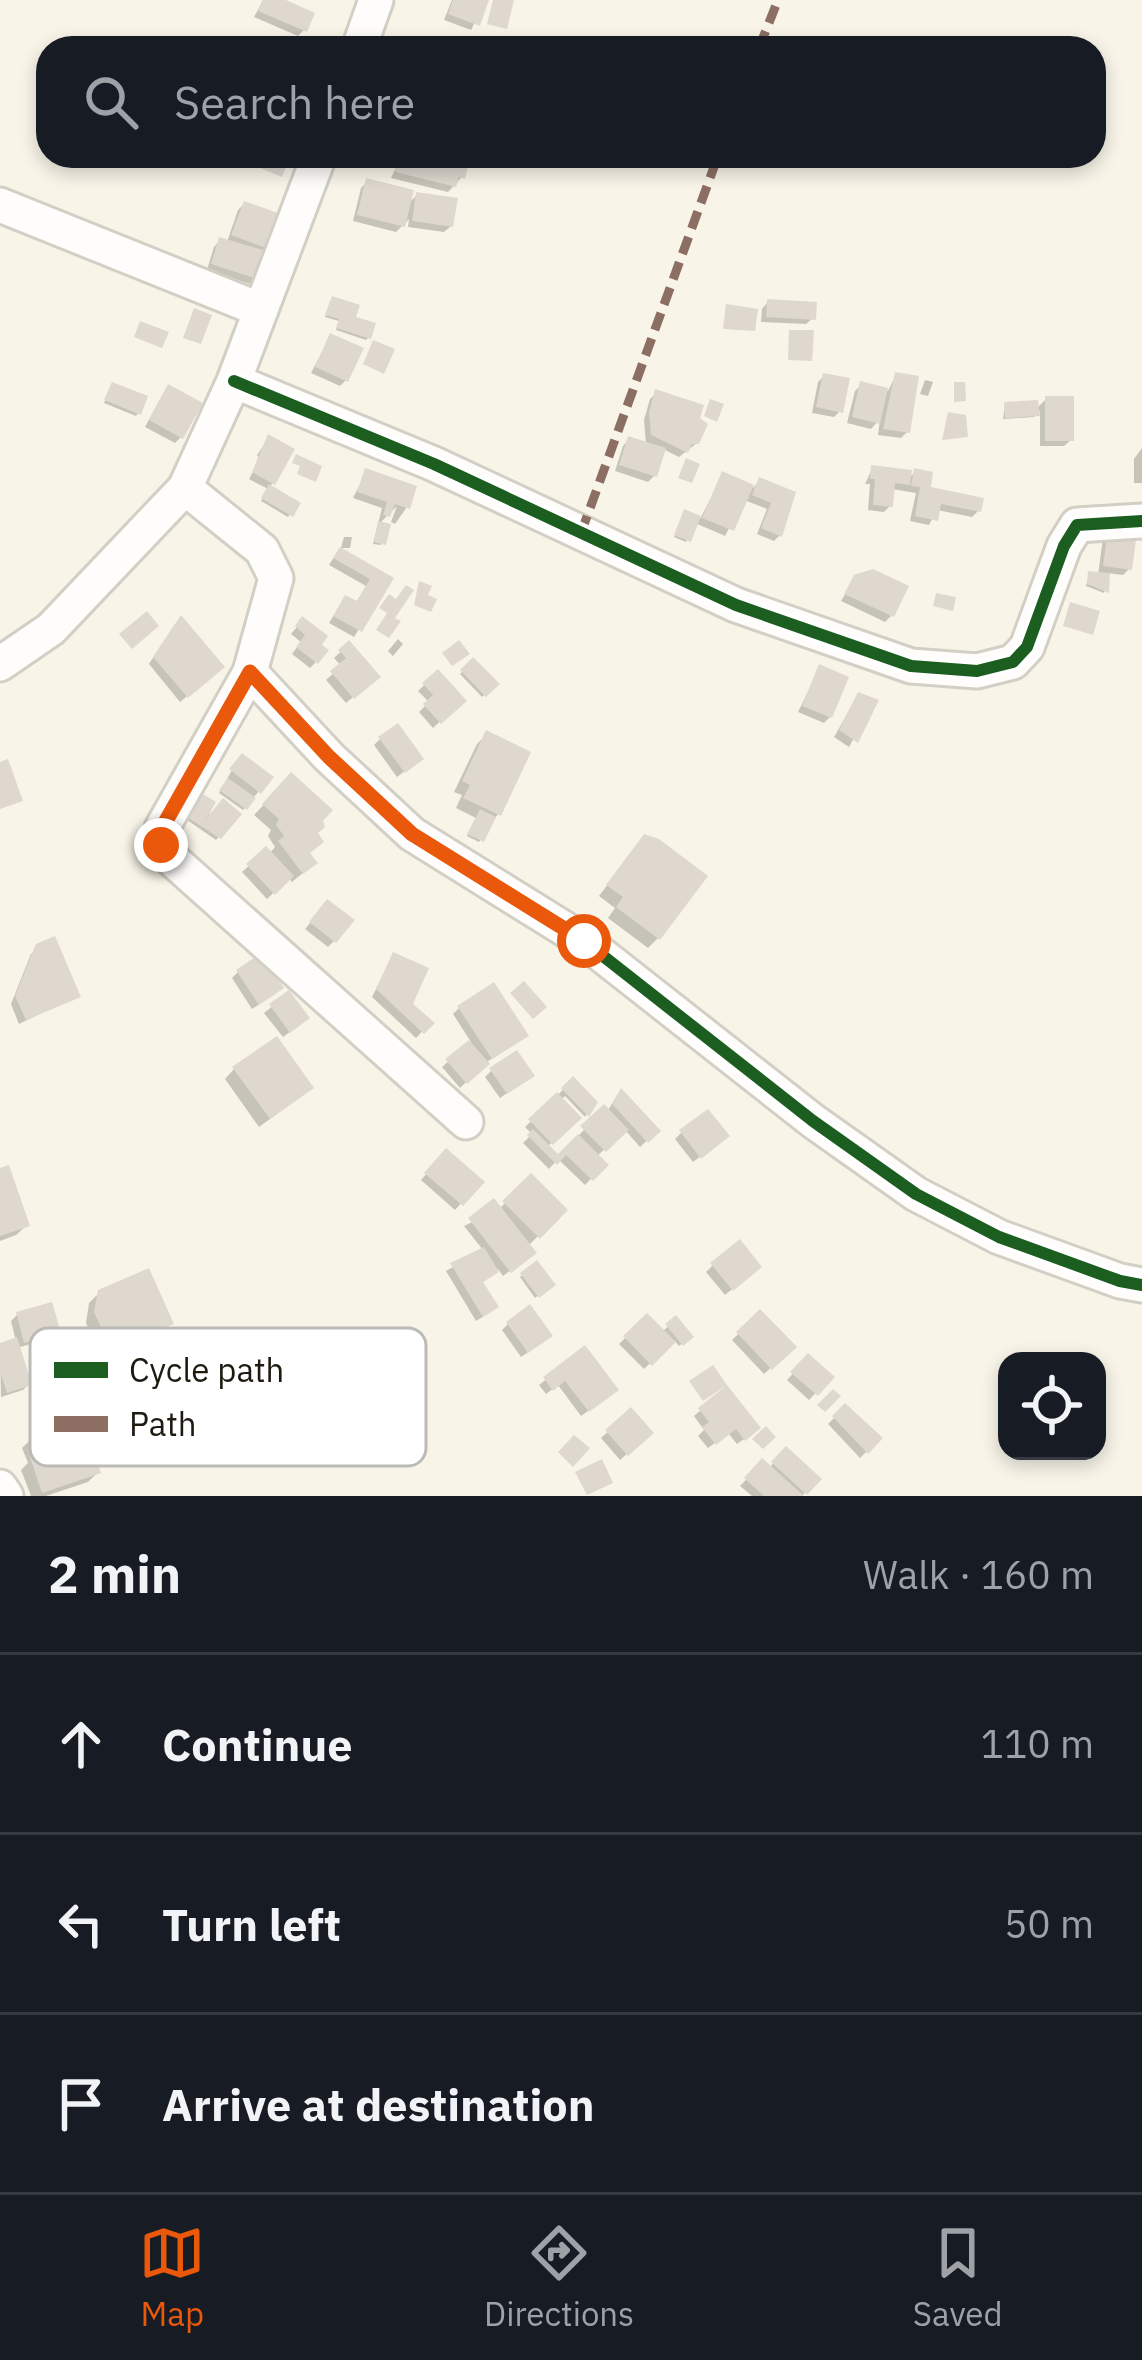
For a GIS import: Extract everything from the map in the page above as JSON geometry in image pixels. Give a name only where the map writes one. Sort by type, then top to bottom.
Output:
[{"type":"street","points":[[363,36],[376,0]]},
{"type":"street","points":[[0,664],[51,629],[185,488],[234,381],[314,168]]},
{"type":"street","points":[[0,206],[261,310]]},
{"type":"street","points":[[234,381],[434,464],[736,605],[911,666],[976,671],[1013,662],[1027,647],[1064,546],[1077,524],[1142,520]]},
{"type":"street","points":[[185,488],[262,550],[276,578],[250,672],[162,828],[161,845],[173,861],[466,1122]]},
{"type":"street","points":[[250,672],[329,757],[412,834],[584,941],[916,1194],[999,1237],[1142,1285]]},
{"type":"street","points":[[0,1487],[6,1496]]},
{"type":"building","points":[[263,0],[286,0],[315,13],[307,32],[258,11]]},
{"type":"building","points":[[453,0],[489,0],[480,26],[448,14]]},
{"type":"building","points":[[493,0],[514,0],[507,29],[487,24]]},
{"type":"building","points":[[260,168],[285,168],[282,177]]},
{"type":"building","points":[[396,168],[467,168],[465,179],[459,177],[456,187],[395,172]]},
{"type":"building","points":[[366,178],[414,190],[405,227],[357,215]]},
{"type":"building","points":[[416,192],[458,198],[453,227],[412,221]]},
{"type":"building","points":[[244,201],[289,217],[277,252],[231,235]]},
{"type":"building","points":[[219,237],[270,252],[261,280],[211,264]]},
{"type":"building","points":[[332,296],[360,305],[356,317],[376,323],[371,339],[336,328],[339,319],[325,315]]},
{"type":"building","points":[[767,299],[817,302],[816,320],[766,317]]},
{"type":"building","points":[[726,304],[758,309],[755,331],[723,329]]},
{"type":"building","points":[[194,308],[212,315],[201,344],[183,338]]},
{"type":"building","points":[[140,321],[169,332],[162,348],[134,337]]},
{"type":"building","points":[[789,330],[814,330],[812,361],[788,360]]},
{"type":"building","points":[[330,333],[364,348],[348,382],[315,367]]},
{"type":"building","points":[[373,340],[395,349],[384,374],[363,364]]},
{"type":"building","points":[[895,372],[919,376],[910,433],[883,429]]},
{"type":"building","points":[[823,373],[850,378],[843,413],[816,407]]},
{"type":"building","points":[[860,381],[888,388],[880,424],[852,417]]},
{"type":"building","points":[[112,382],[148,396],[141,415],[104,400]]},
{"type":"building","points":[[954,382],[965,382],[966,401],[954,402]]},
{"type":"building","points":[[168,384],[203,403],[183,439],[149,420]]},
{"type":"building","points":[[655,389],[704,405],[700,418],[708,424],[699,444],[692,444],[688,453],[651,435],[649,412]]},
{"type":"building","points":[[1045,396],[1074,396],[1074,441],[1045,441]]},
{"type":"building","points":[[710,399],[724,404],[717,422],[704,416]]},
{"type":"building","points":[[1038,400],[1040,416],[1005,418],[1004,402]]},
{"type":"building","points":[[948,412],[966,415],[968,437],[942,440]]},
{"type":"building","points":[[268,434],[295,449],[275,485],[252,472]]},
{"type":"building","points":[[628,436],[666,448],[657,477],[619,465]]},
{"type":"building","points":[[296,454],[322,466],[316,482],[297,474],[300,466],[292,463]]},
{"type":"building","points":[[686,458],[700,464],[692,483],[678,478]]},
{"type":"building","points":[[871,465],[912,470],[910,485],[895,483],[893,507],[873,505]]},
{"type":"building","points":[[365,468],[417,486],[410,509],[395,504],[390,517],[383,515],[387,502],[357,492]]},
{"type":"building","points":[[914,468],[933,472],[931,487],[984,498],[981,512],[941,504],[938,521],[915,516],[920,487],[911,486]]},
{"type":"building","points":[[722,471],[754,485],[734,531],[702,518]]},
{"type":"building","points":[[759,477],[796,492],[782,537],[761,528],[771,503],[752,495]]},
{"type":"building","points":[[269,484],[301,503],[293,517],[261,498]]},
{"type":"building","points":[[684,509],[701,516],[691,542],[674,535]]},
{"type":"building","points":[[378,521],[391,524],[386,545],[374,542]]},
{"type":"building","points":[[1108,529],[1137,532],[1132,570],[1103,566]]},
{"type":"building","points":[[340,547],[394,578],[362,632],[333,616],[345,595],[357,601],[370,579],[333,558]]},
{"type":"building","points":[[873,569],[909,586],[894,617],[844,594],[854,575]]},
{"type":"building","points":[[1088,571],[1110,573],[1109,593],[1087,584]]},
{"type":"building","points":[[419,581],[432,586],[428,595],[437,599],[431,612],[414,605]]},
{"type":"building","points":[[406,585],[414,590],[395,618],[401,621],[389,638],[376,630],[387,613],[379,608],[389,594],[396,599]]},
{"type":"building","points":[[936,593],[956,597],[953,611],[933,606]]},
{"type":"building","points":[[1070,602],[1100,611],[1093,635],[1063,626]]},
{"type":"building","points":[[147,611],[159,626],[132,649],[119,634]]},
{"type":"building","points":[[181,615],[225,667],[188,698],[153,657]]},
{"type":"building","points":[[302,616],[328,636],[322,645],[329,650],[318,664],[296,647],[305,635],[295,626]]},
{"type":"building","points":[[349,640],[381,677],[354,699],[330,671],[346,658],[338,650]]},
{"type":"building","points":[[459,640],[470,654],[452,666],[442,653]]},
{"type":"building","points":[[473,657],[500,684],[486,697],[460,670]]},
{"type":"building","points":[[819,664],[849,677],[832,718],[802,706]]},
{"type":"building","points":[[438,669],[467,701],[441,724],[423,704],[433,695],[422,683]]},
{"type":"building","points":[[858,692],[879,700],[858,743],[839,730]]},
{"type":"building","points":[[398,723],[424,759],[405,773],[378,737]]},
{"type":"building","points":[[486,730],[531,752],[501,816],[463,798],[470,785],[462,781]]},
{"type":"building","points":[[242,753],[274,777],[261,794],[229,769]]},
{"type":"building","points":[[8,759],[23,801],[0,809],[0,762]]},
{"type":"building","points":[[291,772],[333,810],[318,833],[324,842],[310,853],[318,863],[303,874],[278,841],[284,836],[276,825],[279,819],[262,804]]},
{"type":"building","points":[[228,778],[256,798],[247,810],[219,790]]},
{"type":"building","points":[[201,793],[216,802],[206,819],[223,798],[242,814],[221,839],[187,817]]},
{"type":"building","points":[[480,809],[496,817],[484,842],[467,834]]},
{"type":"building","points":[[644,834],[659,839],[708,876],[660,940],[616,907],[623,897],[606,885]]},
{"type":"building","points":[[266,846],[294,876],[275,895],[246,864]]},
{"type":"building","points":[[327,899],[355,920],[336,943],[309,922]]},
{"type":"building","points":[[55,936],[81,997],[26,1020],[15,996],[36,944]]},
{"type":"building","points":[[393,952],[429,968],[413,1004],[435,1023],[424,1034],[376,989]]},
{"type":"building","points":[[261,953],[284,988],[259,1005],[236,970]]},
{"type":"building","points":[[524,981],[547,1007],[533,1019],[510,993]]},
{"type":"building","points":[[494,982],[529,1036],[492,1059],[457,1006]]},
{"type":"building","points":[[289,990],[310,1018],[290,1033],[269,1004]]},
{"type":"building","points":[[277,1036],[314,1088],[270,1119],[232,1067]]},
{"type":"building","points":[[469,1040],[490,1064],[467,1084],[445,1059]]},
{"type":"building","points":[[517,1050],[535,1076],[507,1094],[489,1068]]},
{"type":"building","points":[[573,1076],[598,1102],[589,1117],[561,1088]]},
{"type":"building","points":[[621,1088],[661,1131],[648,1143],[612,1104]]},
{"type":"building","points":[[557,1092],[582,1118],[553,1145],[528,1119]]},
{"type":"building","points":[[604,1104],[629,1130],[606,1152],[580,1126]]},
{"type":"building","points":[[708,1109],[730,1136],[701,1159],[679,1130]]},
{"type":"building","points":[[533,1129],[558,1154],[578,1134],[609,1165],[593,1181],[566,1155],[557,1165],[527,1135]]},
{"type":"building","points":[[446,1148],[485,1182],[463,1206],[424,1173]]},
{"type":"building","points":[[9,1165],[30,1226],[0,1236],[0,1168]]},
{"type":"building","points":[[531,1173],[568,1210],[540,1239],[502,1201]]},
{"type":"building","points":[[494,1198],[537,1253],[511,1273],[468,1218]]},
{"type":"building","points":[[740,1239],[762,1267],[733,1291],[710,1263]]},
{"type":"building","points":[[484,1247],[499,1272],[483,1282],[499,1307],[483,1317],[450,1263]]},
{"type":"building","points":[[537,1260],[556,1285],[539,1298],[520,1273]]},
{"type":"building","points":[[149,1268],[174,1324],[101,1328],[94,1312],[98,1290]]},
{"type":"building","points":[[52,1302],[60,1328],[30,1328],[30,1341],[24,1343],[16,1312]]},
{"type":"building","points":[[530,1304],[553,1336],[528,1353],[506,1322]]},
{"type":"building","points":[[760,1309],[797,1347],[772,1370],[736,1332]]},
{"type":"building","points":[[647,1313],[676,1342],[652,1366],[623,1336]]},
{"type":"building","points":[[676,1315],[694,1337],[683,1346],[665,1324]]},
{"type":"building","points":[[17,1337],[30,1386],[7,1393],[0,1372],[0,1343]]},
{"type":"building","points":[[585,1345],[619,1390],[589,1412],[565,1381],[553,1391],[543,1377]]},
{"type":"building","points":[[808,1353],[835,1377],[818,1396],[790,1372]]},
{"type":"building","points":[[713,1365],[727,1385],[703,1401],[689,1381]]},
{"type":"building","points":[[727,1385],[761,1428],[745,1441],[736,1429],[716,1445],[702,1427],[709,1422],[698,1408]]},
{"type":"building","points":[[833,1389],[841,1396],[825,1412],[817,1405]]},
{"type":"building","points":[[845,1403],[883,1438],[868,1454],[832,1416]]},
{"type":"building","points":[[631,1407],[654,1433],[628,1456],[605,1430]]},
{"type":"building","points":[[766,1426],[776,1437],[763,1449],[752,1439]]},
{"type":"building","points":[[574,1435],[590,1448],[573,1467],[558,1452]]},
{"type":"building","points":[[786,1446],[822,1479],[807,1495],[771,1462]]},
{"type":"building","points":[[762,1458],[804,1496],[764,1496],[744,1478]]},
{"type":"building","points":[[602,1459],[613,1483],[587,1495],[575,1472]]},
{"type":"building","points":[[33,1466],[99,1466],[101,1473],[42,1493]]},
{"type":"marked path","points":[[764,36],[778,0]]},
{"type":"marked path","points":[[581,533],[714,168]]},
{"type":"cycle path","points":[[234,381],[434,464],[736,605],[911,666],[977,671],[1013,662],[1027,647],[1064,546],[1077,525],[1142,521]]},
{"type":"cycle path","points":[[250,672],[329,757],[412,834],[584,941],[813,1121],[916,1194],[999,1237],[1142,1285]]},
{"type":"route","points":[[161,845],[162,828],[250,672],[329,757],[412,834],[584,941]]}]
